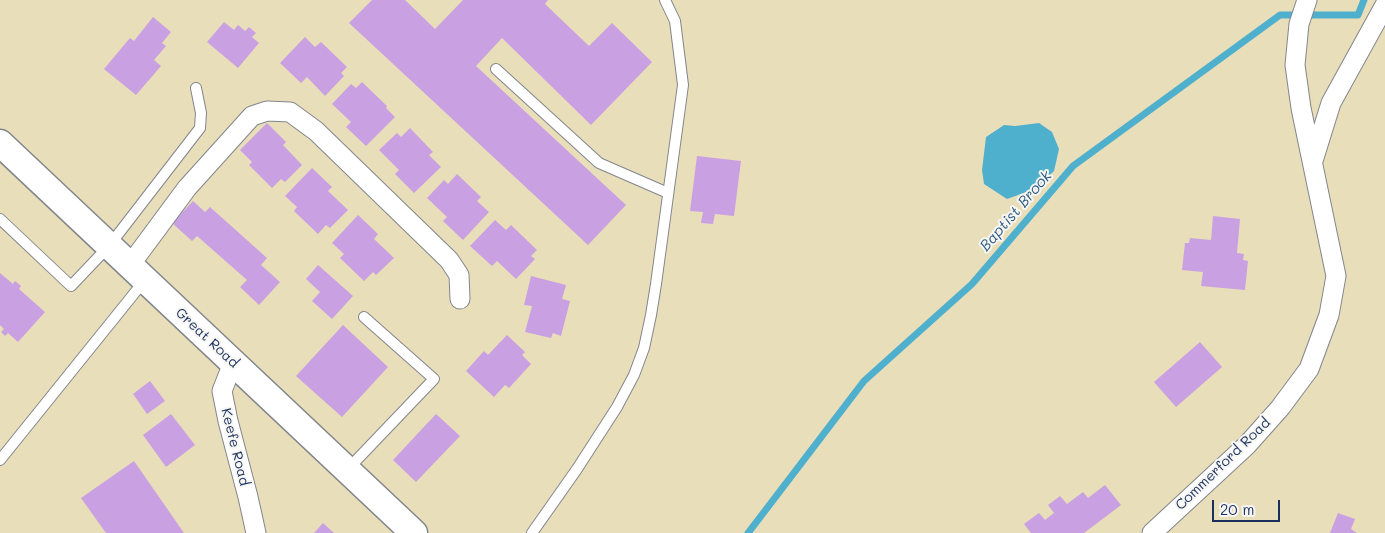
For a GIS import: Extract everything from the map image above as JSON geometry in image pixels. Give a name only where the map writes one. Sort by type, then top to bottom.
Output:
[{"type":"main road","name":"Great Road","points":[[0,143],[414,533]]},
{"type":"street","name":"Commerford Road","points":[[1152,533],[1247,445],[1280,408],[1309,368],[1329,315],[1336,276],[1301,108],[1295,65],[1299,24],[1307,0]]},
{"type":"street","name":"Commerford Road","points":[[1312,164],[1331,103],[1385,5]]},
{"type":"street","points":[[137,272],[187,188],[252,116],[267,111],[290,112],[316,130],[448,260],[459,275],[460,299]]},
{"type":"street","name":"Keefe Road","points":[[233,362],[222,390],[256,533]]},
{"type":"lane","points":[[532,533],[577,469],[617,407],[634,375],[644,348],[651,316],[682,85],[675,22],[665,0]]},
{"type":"lane","points":[[496,69],[599,163],[668,193]]},
{"type":"lane","points":[[0,219],[71,286],[109,246],[200,128],[201,113],[196,88]]},
{"type":"lane","points":[[0,460],[137,272]]},
{"type":"lane","points":[[348,470],[434,379],[364,317]]},
{"type":"water","points":[[1039,123],[1052,132],[1059,149],[1054,171],[1035,189],[1007,199],[984,184],[982,170],[986,137],[1004,125],[1015,126]]},
{"type":"building","points":[[372,0],[405,0],[435,29],[463,0],[548,0],[545,4],[589,46],[612,23],[652,62],[591,125],[502,38],[476,66],[626,205],[588,245],[349,23]]},
{"type":"building","points":[[153,17],[171,32],[162,43],[166,46],[154,60],[161,66],[136,95],[104,69],[130,38],[134,41]]},
{"type":"building","points":[[224,22],[234,30],[238,25],[245,31],[249,27],[256,33],[252,37],[259,43],[238,68],[207,42]]},
{"type":"building","points":[[305,37],[315,47],[321,42],[347,67],[341,73],[344,76],[325,96],[307,77],[301,83],[280,63]]},
{"type":"building","points":[[362,82],[387,106],[386,108],[395,117],[366,146],[346,127],[351,122],[332,104],[351,84],[356,88]]},
{"type":"building","points":[[267,123],[286,142],[283,145],[302,165],[285,182],[281,179],[272,188],[249,165],[252,162],[240,150]]},
{"type":"building","points":[[410,128],[433,152],[429,155],[441,167],[414,193],[395,174],[399,170],[379,150],[397,133],[401,137]]},
{"type":"building","points":[[697,156],[741,161],[734,216],[715,214],[713,224],[701,223],[703,212],[690,211]]},
{"type":"building","points":[[312,168],[332,187],[328,191],[348,210],[330,228],[326,225],[318,234],[294,211],[297,207],[285,196]]},
{"type":"building","points":[[457,174],[481,197],[477,201],[489,212],[463,240],[443,221],[447,217],[427,198],[444,180],[448,184]]},
{"type":"building","points":[[193,201],[205,212],[210,207],[267,258],[261,265],[280,282],[259,305],[240,287],[247,280],[197,236],[192,241],[172,223]]},
{"type":"building","points":[[358,215],[378,234],[374,239],[394,258],[376,275],[373,272],[364,281],[340,258],[344,254],[332,243]]},
{"type":"building","points":[[1213,216],[1240,219],[1237,253],[1244,254],[1243,260],[1248,261],[1245,290],[1201,286],[1203,272],[1182,270],[1185,243],[1189,243],[1190,238],[1211,240]]},
{"type":"building","points":[[495,220],[506,230],[511,225],[537,250],[531,256],[535,259],[516,279],[497,261],[492,266],[470,246]]},
{"type":"building","points":[[318,265],[353,296],[332,319],[312,301],[320,292],[306,279]]},
{"type":"building","points":[[0,273],[13,284],[15,281],[21,286],[19,289],[45,312],[18,342],[8,333],[5,336],[1,332],[4,329],[0,325]]},
{"type":"building","points":[[531,276],[566,285],[562,299],[570,301],[561,336],[553,333],[551,338],[525,332],[532,306],[524,305]]},
{"type":"building","points":[[343,325],[388,367],[342,417],[296,376]]},
{"type":"building","points":[[507,335],[525,352],[522,355],[531,364],[509,388],[505,385],[494,397],[466,371],[484,351],[488,355]]},
{"type":"building","points":[[1200,342],[1222,367],[1176,407],[1154,382]]},
{"type":"building","points":[[150,381],[165,401],[147,414],[133,394]]},
{"type":"building","points":[[171,414],[195,445],[166,467],[143,435]]},
{"type":"building","points":[[436,414],[460,436],[416,482],[393,460]]},
{"type":"building","points":[[134,461],[184,533],[106,533],[81,498]]},
{"type":"building","points":[[1105,485],[1121,505],[1084,533],[1031,533],[1024,524],[1039,513],[1045,520],[1054,513],[1048,505],[1060,496],[1067,504],[1083,492],[1088,498]]},
{"type":"building","points":[[1338,513],[1355,519],[1351,529],[1357,533],[1330,533]]},
{"type":"building","points":[[323,523],[334,533],[314,533]]},
{"type":"waterway","name":"Baptist Brook","points":[[748,533],[864,381],[972,284],[1073,166],[1280,15],[1358,15],[1364,0]]}]
